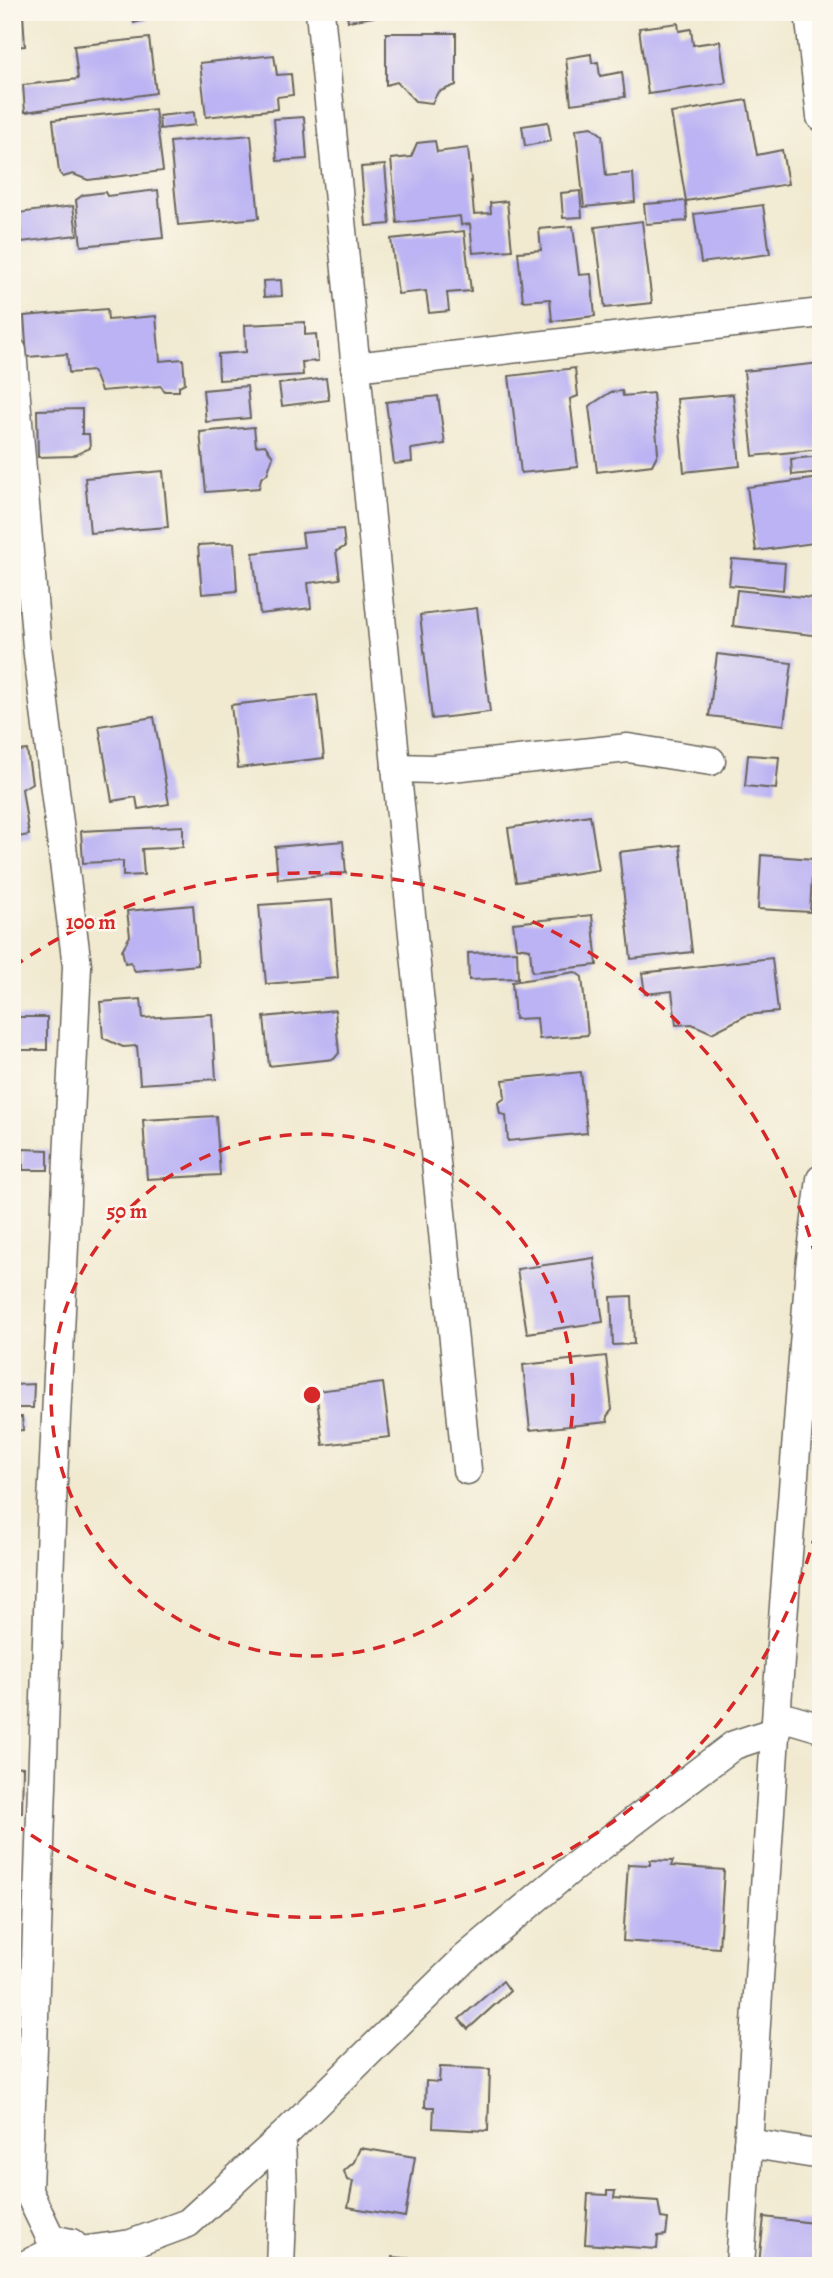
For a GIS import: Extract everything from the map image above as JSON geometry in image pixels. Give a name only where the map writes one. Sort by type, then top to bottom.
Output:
[{"type":"street","points":[[320,12],[467,1470]]},
{"type":"street","points":[[810,12],[821,117]]},
{"type":"street","points":[[355,367],[821,313]]},
{"type":"street","points":[[12,351],[37,647],[77,966],[51,1525],[28,2191],[51,2239],[71,2243],[80,2251],[131,2244],[188,2222],[281,2138],[464,1959],[572,1869],[734,1745],[776,1723],[821,1728]]},
{"type":"street","points":[[396,768],[433,769],[628,748],[711,761]]},
{"type":"street","points":[[740,2266],[776,1723],[810,1267],[821,1179]]},
{"type":"street","points":[[280,2266],[283,2193],[281,2138]]},
{"type":"street","points":[[748,2143],[821,2155]]},
{"type":"street","points":[[23,2266],[71,2243]]},
{"type":"building","points":[[132,12],[149,12],[149,19],[134,23]]},
{"type":"building","points":[[160,12],[210,12],[210,14],[161,19]]},
{"type":"building","points":[[347,12],[374,12],[374,17],[348,21]]},
{"type":"building","points":[[23,14],[25,46],[12,47],[12,15]]},
{"type":"building","points":[[678,23],[679,31],[691,29],[693,45],[720,41],[726,83],[648,94],[639,28]]},
{"type":"building","points":[[386,33],[456,33],[456,85],[438,92],[432,103],[415,101],[397,82],[386,85]]},
{"type":"building","points":[[149,38],[156,93],[25,112],[23,85],[78,79],[74,46]]},
{"type":"building","points":[[591,54],[592,63],[598,62],[600,76],[622,72],[625,97],[571,104],[566,58]]},
{"type":"building","points":[[274,55],[277,75],[291,74],[293,95],[277,97],[278,109],[206,117],[200,63]]},
{"type":"building","points":[[747,100],[757,155],[782,150],[788,184],[686,201],[671,113]]},
{"type":"building","points":[[155,109],[163,171],[88,180],[73,174],[63,177],[59,172],[53,120]]},
{"type":"building","points":[[194,112],[195,125],[160,129],[159,116]]},
{"type":"building","points":[[304,117],[307,159],[277,161],[274,119]]},
{"type":"building","points":[[548,122],[551,141],[525,146],[522,126]]},
{"type":"building","points":[[592,127],[602,135],[606,176],[633,173],[635,202],[584,207],[576,129]]},
{"type":"building","points":[[251,135],[259,218],[178,225],[170,142]]},
{"type":"building","points":[[435,141],[437,152],[468,148],[474,214],[491,213],[490,203],[507,201],[512,250],[473,253],[470,224],[461,225],[460,216],[397,223],[391,159],[411,157],[417,143]]},
{"type":"building","points":[[385,165],[390,224],[366,226],[361,167]]},
{"type":"building","points":[[158,190],[163,238],[81,246],[76,200],[83,195],[105,192],[107,196]]},
{"type":"building","points":[[580,191],[582,217],[563,218],[561,193]]},
{"type":"building","points":[[686,201],[687,221],[646,224],[644,204]]},
{"type":"building","points":[[763,205],[770,254],[701,263],[694,214]]},
{"type":"building","points":[[73,206],[77,235],[22,242],[18,213]]},
{"type":"building","points":[[642,221],[652,303],[605,308],[595,227]]},
{"type":"building","points":[[573,226],[579,275],[591,274],[595,316],[552,321],[550,299],[523,301],[518,252],[541,250],[539,229]]},
{"type":"building","points":[[464,231],[471,291],[447,293],[449,311],[429,313],[426,291],[398,294],[391,239]]},
{"type":"building","points":[[281,280],[282,296],[264,297],[263,281]]},
{"type":"building","points":[[107,309],[108,320],[156,316],[160,361],[183,359],[185,383],[179,386],[179,391],[164,391],[161,386],[101,391],[93,371],[69,373],[67,354],[27,357],[24,316]]},
{"type":"building","points":[[305,322],[305,335],[316,334],[318,361],[302,362],[303,375],[219,380],[218,354],[246,352],[245,325]]},
{"type":"building","points":[[821,363],[821,449],[753,456],[744,371]]},
{"type":"building","points":[[575,368],[578,396],[570,399],[578,467],[521,473],[509,376]]},
{"type":"building","points":[[326,378],[329,400],[282,406],[279,384]]},
{"type":"building","points":[[247,386],[250,418],[206,422],[203,390]]},
{"type":"building","points":[[622,391],[623,396],[653,393],[658,453],[652,465],[597,472],[589,406],[611,392]]},
{"type":"building","points":[[733,394],[740,466],[684,472],[677,399]]},
{"type":"building","points":[[438,396],[445,444],[411,449],[412,462],[394,464],[386,402]]},
{"type":"building","points":[[82,409],[82,434],[89,434],[90,448],[73,456],[38,457],[37,410]]},
{"type":"building","points":[[254,427],[256,446],[265,445],[273,457],[267,474],[261,478],[259,488],[206,492],[200,432]]},
{"type":"building","points":[[821,456],[821,472],[792,475],[791,459]]},
{"type":"building","points":[[163,471],[168,527],[90,533],[85,478]]},
{"type":"building","points":[[821,478],[821,542],[756,551],[747,487]]},
{"type":"building","points":[[343,529],[345,547],[336,551],[340,579],[308,583],[311,608],[260,614],[253,553],[304,547],[302,533]]},
{"type":"building","points":[[234,543],[237,591],[202,594],[198,545]]},
{"type":"building","points":[[732,559],[785,563],[783,590],[729,585]]},
{"type":"building","points":[[737,590],[821,599],[821,636],[733,626]]},
{"type":"building","points":[[477,608],[490,712],[432,719],[420,615]]},
{"type":"building","points":[[717,654],[792,663],[784,725],[709,716]]},
{"type":"building","points":[[317,695],[324,758],[238,768],[231,705]]},
{"type":"building","points":[[154,717],[169,804],[138,809],[136,797],[112,801],[99,726]]},
{"type":"building","points":[[27,750],[32,783],[22,789],[29,835],[12,838],[12,752]]},
{"type":"building","points":[[748,755],[779,757],[776,789],[745,786]]},
{"type":"building","points":[[590,815],[599,870],[516,882],[508,828]]},
{"type":"building","points":[[183,826],[183,847],[142,849],[144,875],[123,876],[123,861],[83,863],[81,831]]},
{"type":"building","points":[[343,841],[346,873],[278,879],[275,847]]},
{"type":"building","points":[[680,845],[692,952],[631,959],[619,852]]},
{"type":"building","points":[[761,855],[813,859],[810,912],[758,909]]},
{"type":"building","points":[[332,900],[338,978],[266,984],[259,905]]},
{"type":"building","points":[[193,905],[198,965],[135,971],[130,962],[125,963],[122,950],[130,936],[127,911]]},
{"type":"building","points":[[592,915],[597,965],[532,972],[530,949],[516,947],[513,923]]},
{"type":"building","points":[[517,951],[518,978],[469,980],[468,953]]},
{"type":"building","points":[[772,958],[778,1012],[747,1015],[712,1033],[692,1024],[676,1025],[672,991],[645,994],[642,973]]},
{"type":"building","points":[[575,972],[582,977],[588,1035],[539,1039],[537,1018],[515,1019],[512,982]]},
{"type":"building","points":[[141,999],[143,1018],[212,1014],[216,1079],[140,1084],[137,1046],[123,1047],[103,1038],[100,1002]]},
{"type":"building","points":[[335,1010],[339,1053],[334,1059],[269,1066],[264,1017]]},
{"type":"building","points":[[12,1017],[47,1017],[47,1050],[12,1050]]},
{"type":"building","points":[[581,1072],[587,1133],[508,1141],[506,1115],[500,1114],[498,1103],[505,1098],[503,1080]]},
{"type":"building","points":[[216,1116],[220,1175],[147,1179],[143,1120]]},
{"type":"building","points":[[23,1149],[48,1150],[48,1170],[23,1170]]},
{"type":"building","points":[[594,1258],[603,1322],[527,1333],[517,1269]]},
{"type":"building","points":[[632,1296],[634,1344],[613,1345],[611,1297]]},
{"type":"building","points":[[606,1356],[612,1410],[607,1416],[608,1422],[530,1430],[523,1365]]},
{"type":"building","points":[[383,1383],[390,1437],[323,1445],[316,1391]]},
{"type":"building","points":[[34,1384],[33,1408],[12,1408],[12,1385]]},
{"type":"building","points":[[12,1417],[22,1417],[23,1430],[12,1431]]},
{"type":"building","points":[[12,1766],[23,1767],[22,1813],[12,1813]]},
{"type":"building","points":[[650,1860],[673,1861],[671,1866],[724,1870],[719,1948],[623,1941],[628,1864],[650,1865]]},
{"type":"building","points":[[503,1981],[510,1991],[468,2029],[459,2019]]},
{"type":"building","points":[[440,2067],[490,2069],[488,2131],[433,2128],[434,2107],[425,2107],[426,2081],[439,2082]]},
{"type":"building","points":[[360,2148],[415,2157],[405,2217],[348,2207],[353,2181],[347,2180],[344,2171],[354,2162]]},
{"type":"building","points":[[607,2191],[615,2191],[614,2198],[658,2201],[661,2218],[668,2219],[666,2235],[658,2236],[657,2249],[585,2244],[588,2194],[607,2195]]},
{"type":"building","points":[[764,2217],[821,2224],[821,2266],[759,2264]]},
{"type":"building","points":[[392,2257],[480,2264],[480,2266],[391,2266]]}]
